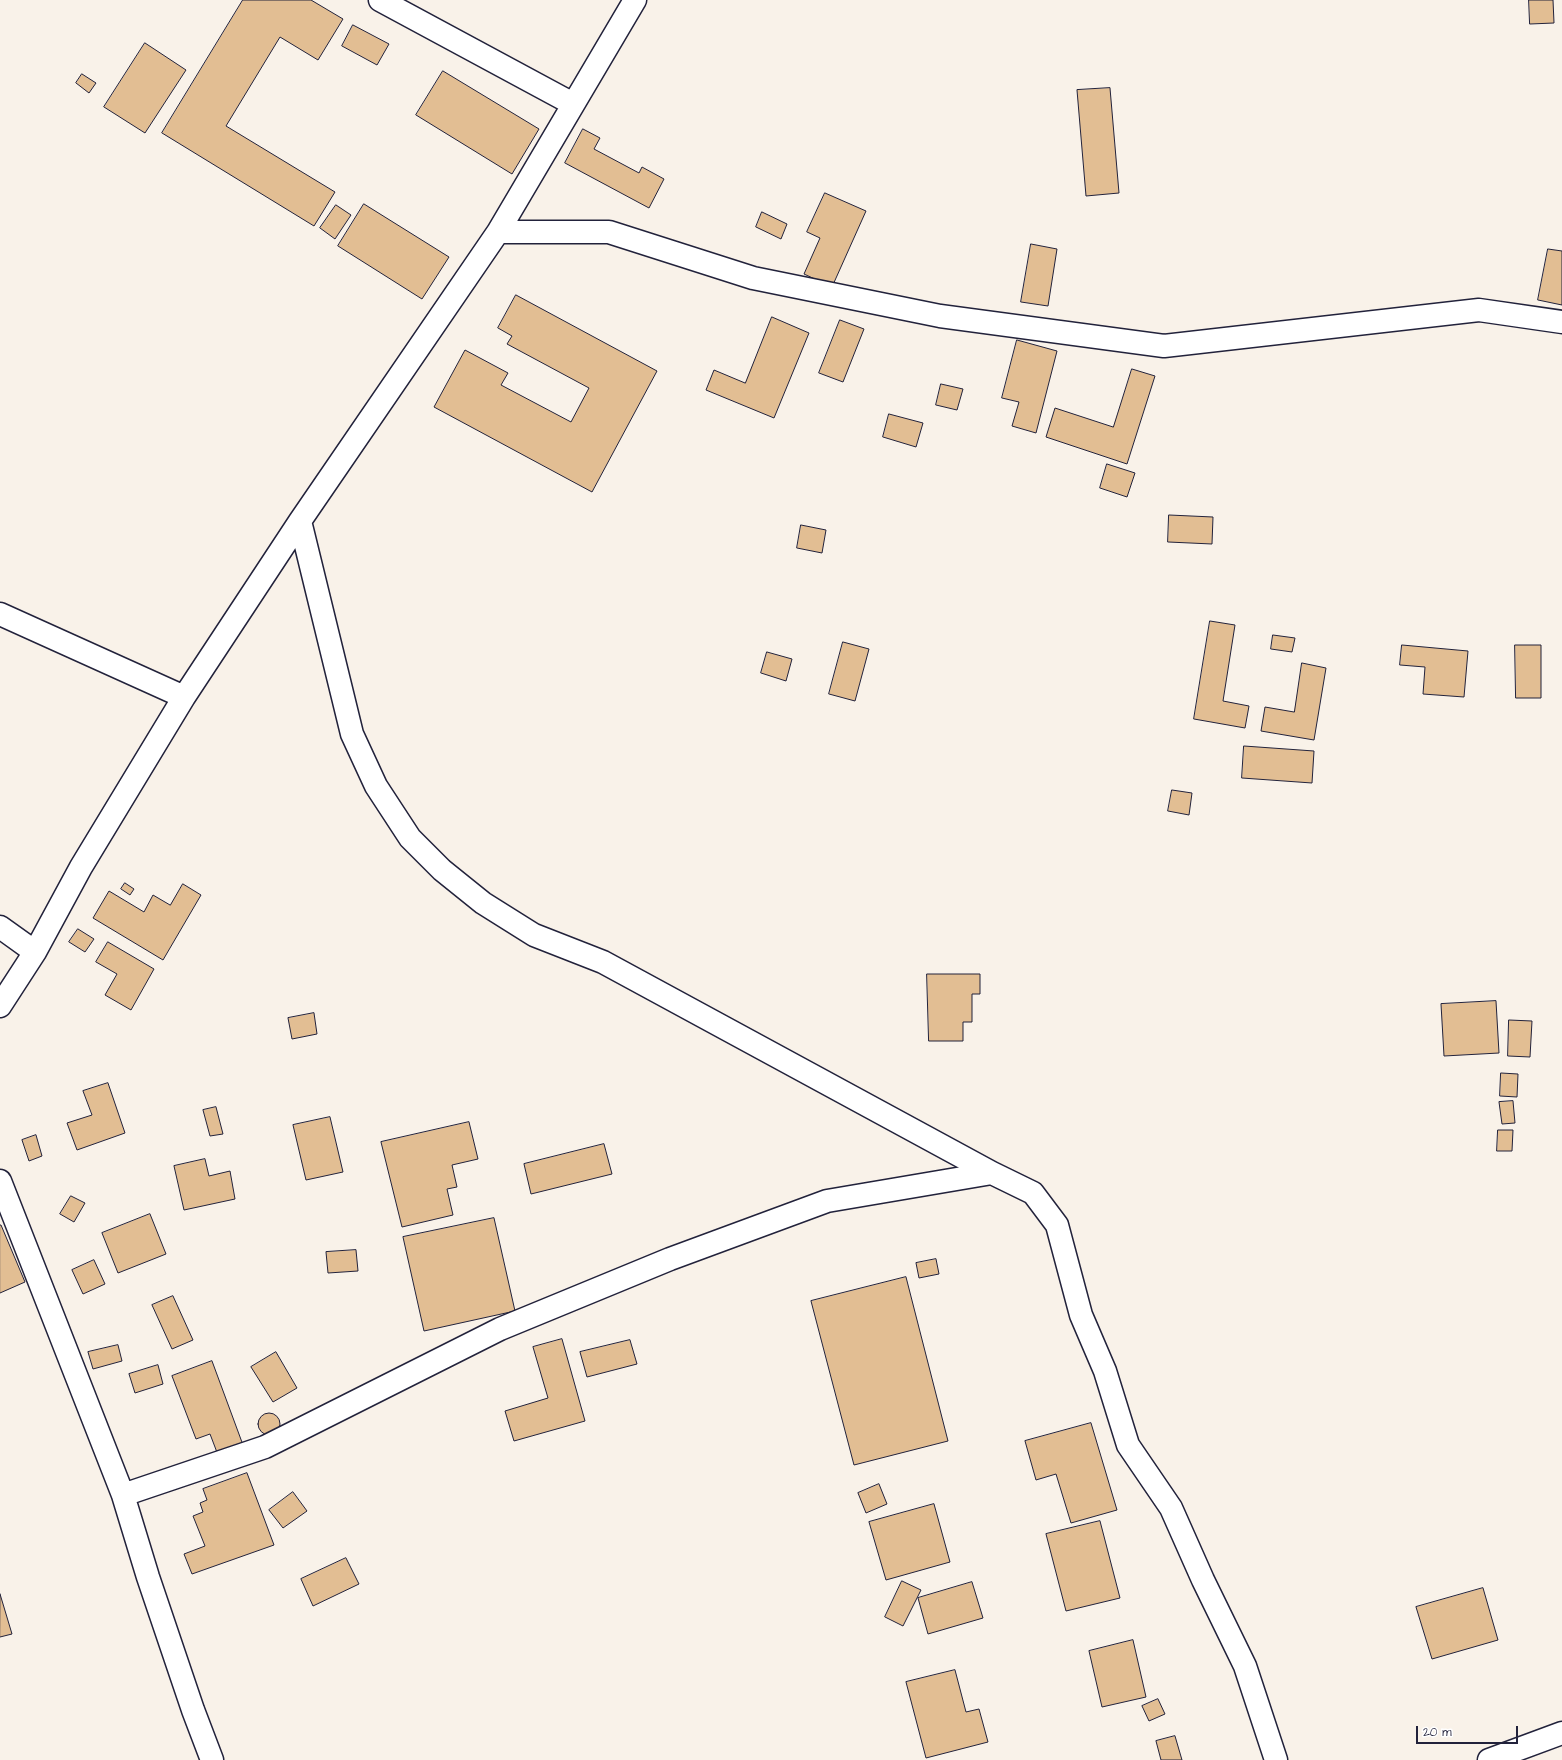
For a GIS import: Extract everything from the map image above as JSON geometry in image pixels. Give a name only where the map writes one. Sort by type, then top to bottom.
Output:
[{"type":"street","points":[[380,0],[573,104]]},
{"type":"street","points":[[0,1006],[35,952],[80,867],[184,697],[300,521],[498,232],[635,0]]},
{"type":"street","points":[[498,232],[609,232],[753,278],[940,316],[1164,346],[1479,310],[1562,322]]},
{"type":"street","points":[[300,521],[352,734],[376,786],[410,838],[442,870],[483,903],[534,935],[603,962],[992,1173],[1033,1193],[1057,1225],[1081,1315],[1105,1370],[1128,1445],[1171,1508],[1203,1580],[1245,1666],[1276,1760]]},
{"type":"street","points":[[0,614],[184,697]]},
{"type":"street","points":[[0,927],[35,952]]},
{"type":"street","points":[[123,1495],[265,1447],[500,1329],[670,1260],[827,1201],[992,1173]]},
{"type":"street","points":[[0,1181],[123,1495],[153,1592],[193,1710],[212,1760]]},
{"type":"street","points":[[1489,1760],[1562,1733]]},
{"type":"building","points":[[243,0],[311,0],[343,19],[318,60],[280,37],[226,126],[335,192],[314,226],[162,133]]},
{"type":"building","points":[[1529,0],[1553,0],[1554,23],[1530,24]]},
{"type":"building","points":[[353,25],[389,44],[377,65],[342,46]]},
{"type":"building","points":[[145,43],[186,70],[145,133],[104,107]]},
{"type":"building","points":[[443,71],[539,129],[512,174],[416,115]]},
{"type":"building","points":[[82,74],[96,83],[89,93],[76,83]]},
{"type":"building","points":[[1110,88],[1119,193],[1086,196],[1077,90]]},
{"type":"building","points":[[583,129],[600,138],[594,149],[639,173],[642,167],[664,179],[649,208],[565,163]]},
{"type":"building","points":[[825,193],[866,211],[832,287],[804,274],[820,238],[807,232]]},
{"type":"building","points":[[364,204],[449,257],[422,299],[338,246]]},
{"type":"building","points":[[336,205],[351,215],[335,239],[320,228]]},
{"type":"building","points":[[762,212],[787,224],[781,239],[756,227]]},
{"type":"building","points":[[1031,244],[1057,249],[1048,306],[1021,302]]},
{"type":"building","points":[[1548,249],[1562,251],[1562,305],[1538,300]]},
{"type":"building","points":[[516,295],[657,371],[592,492],[434,407],[465,350],[508,373],[501,385],[571,422],[589,388],[507,344],[512,336],[498,328]]},
{"type":"building","points":[[772,317],[809,333],[774,418],[706,390],[714,370],[745,383]]},
{"type":"building","points":[[840,320],[864,329],[843,382],[819,373]]},
{"type":"building","points":[[1017,340],[1057,351],[1036,433],[1012,426],[1019,402],[1002,398]]},
{"type":"building","points":[[1132,369],[1155,376],[1127,464],[1046,437],[1055,408],[1113,427]]},
{"type":"building","points":[[941,384],[963,389],[957,410],[936,405]]},
{"type":"building","points":[[889,414],[923,423],[916,447],[883,437]]},
{"type":"building","points":[[1107,464],[1135,473],[1127,497],[1100,488]]},
{"type":"building","points":[[1169,515],[1213,517],[1212,544],[1168,542]]},
{"type":"building","points":[[801,525],[826,530],[822,553],[797,548]]},
{"type":"building","points":[[1210,621],[1235,625],[1223,701],[1249,706],[1245,728],[1194,719]]},
{"type":"building","points":[[1273,635],[1295,638],[1292,652],[1271,649]]},
{"type":"building","points":[[843,642],[869,649],[855,701],[829,694]]},
{"type":"building","points":[[1402,645],[1468,651],[1464,697],[1423,694],[1425,667],[1400,665]]},
{"type":"building","points":[[1515,645],[1541,645],[1541,698],[1516,698]]},
{"type":"building","points":[[767,652],[792,659],[786,681],[761,673]]},
{"type":"building","points":[[1302,663],[1326,668],[1314,740],[1261,731],[1265,707],[1294,712]]},
{"type":"building","points":[[1244,746],[1314,751],[1312,783],[1242,778]]},
{"type":"building","points":[[1172,790],[1192,793],[1189,815],[1168,811]]},
{"type":"building","points":[[125,883],[134,889],[130,895],[121,889]]},
{"type":"building","points":[[183,884],[201,895],[163,960],[93,918],[109,891],[144,912],[153,895],[170,905]]},
{"type":"building","points":[[78,929],[94,939],[85,952],[69,942]]},
{"type":"building","points":[[108,942],[154,969],[131,1010],[105,995],[117,974],[96,962]]},
{"type":"building","points":[[927,974],[980,974],[980,994],[972,994],[972,1022],[963,1022],[963,1041],[929,1041]]},
{"type":"building","points":[[1496,1001],[1499,1053],[1444,1056],[1441,1004]]},
{"type":"building","points":[[314,1013],[317,1034],[292,1039],[288,1018]]},
{"type":"building","points":[[1509,1020],[1532,1021],[1530,1057],[1508,1056]]},
{"type":"building","points":[[1501,1073],[1518,1074],[1517,1097],[1500,1096]]},
{"type":"building","points":[[108,1083],[125,1133],[77,1150],[67,1123],[92,1115],[83,1091]]},
{"type":"building","points":[[1513,1101],[1515,1123],[1502,1124],[1499,1102]]},
{"type":"building","points":[[216,1107],[223,1134],[210,1136],[203,1110]]},
{"type":"building","points":[[330,1117],[343,1172],[306,1180],[293,1125]]},
{"type":"building","points":[[469,1122],[478,1159],[452,1165],[457,1187],[447,1189],[453,1215],[402,1227],[381,1142]]},
{"type":"building","points":[[1498,1130],[1513,1130],[1512,1151],[1497,1151]]},
{"type":"building","points":[[36,1135],[42,1156],[29,1161],[22,1140]]},
{"type":"building","points":[[604,1144],[612,1174],[531,1194],[524,1164]]},
{"type":"building","points":[[205,1159],[209,1176],[230,1171],[235,1199],[184,1210],[174,1166]]},
{"type":"building","points":[[71,1196],[85,1203],[74,1222],[60,1214]]},
{"type":"building","points":[[150,1214],[166,1254],[118,1273],[102,1233]]},
{"type":"building","points":[[494,1218],[515,1311],[424,1331],[403,1237]]},
{"type":"building","points":[[0,1225],[25,1282],[0,1293]]},
{"type":"building","points":[[356,1250],[358,1271],[328,1273],[326,1252]]},
{"type":"building","points":[[936,1259],[939,1274],[919,1278],[916,1263]]},
{"type":"building","points":[[94,1260],[105,1284],[83,1294],[72,1270]]},
{"type":"building","points":[[906,1277],[948,1441],[854,1465],[811,1301]]},
{"type":"building","points":[[173,1296],[193,1340],[172,1349],[152,1305]]},
{"type":"building","points":[[562,1339],[585,1421],[514,1441],[505,1411],[548,1398],[533,1347]]},
{"type":"building","points":[[630,1340],[637,1364],[587,1377],[580,1352]]},
{"type":"building","points":[[118,1345],[122,1361],[93,1369],[88,1352]]},
{"type":"building","points":[[276,1352],[297,1388],[273,1402],[251,1367]]},
{"type":"building","points":[[212,1361],[243,1445],[218,1455],[210,1434],[196,1439],[172,1376]]},
{"type":"building","points":[[158,1365],[163,1384],[135,1393],[129,1374]]},
{"type":"building","points":[[269,1413],[277,1416],[280,1424],[277,1432],[269,1435],[261,1432],[258,1424],[261,1416]]},
{"type":"building","points":[[1091,1423],[1117,1510],[1071,1523],[1056,1474],[1036,1480],[1025,1441]]},
{"type":"building","points":[[247,1473],[274,1545],[192,1574],[184,1554],[205,1546],[193,1516],[203,1512],[200,1503],[207,1500],[203,1489]]},
{"type":"building","points":[[879,1484],[887,1504],[866,1513],[858,1493]]},
{"type":"building","points":[[293,1492],[307,1511],[283,1528],[269,1510]]},
{"type":"building","points":[[934,1504],[950,1562],[886,1580],[869,1522]]},
{"type":"building","points":[[1100,1521],[1120,1598],[1066,1611],[1046,1534]]},
{"type":"building","points":[[346,1558],[359,1584],[313,1606],[301,1579]]},
{"type":"building","points":[[902,1581],[921,1590],[903,1626],[885,1617]]},
{"type":"building","points":[[972,1582],[983,1618],[928,1634],[918,1598]]},
{"type":"building","points":[[1483,1588],[1498,1640],[1432,1659],[1416,1607]]},
{"type":"building","points":[[0,1594],[12,1634],[0,1637]]},
{"type":"building","points":[[1133,1640],[1146,1697],[1102,1707],[1089,1651]]},
{"type":"building","points":[[955,1670],[966,1712],[979,1709],[988,1742],[926,1758],[906,1682]]},
{"type":"building","points":[[1158,1699],[1165,1714],[1149,1721],[1142,1706]]},
{"type":"building","points":[[1175,1736],[1182,1760],[1161,1760],[1156,1741]]}]
